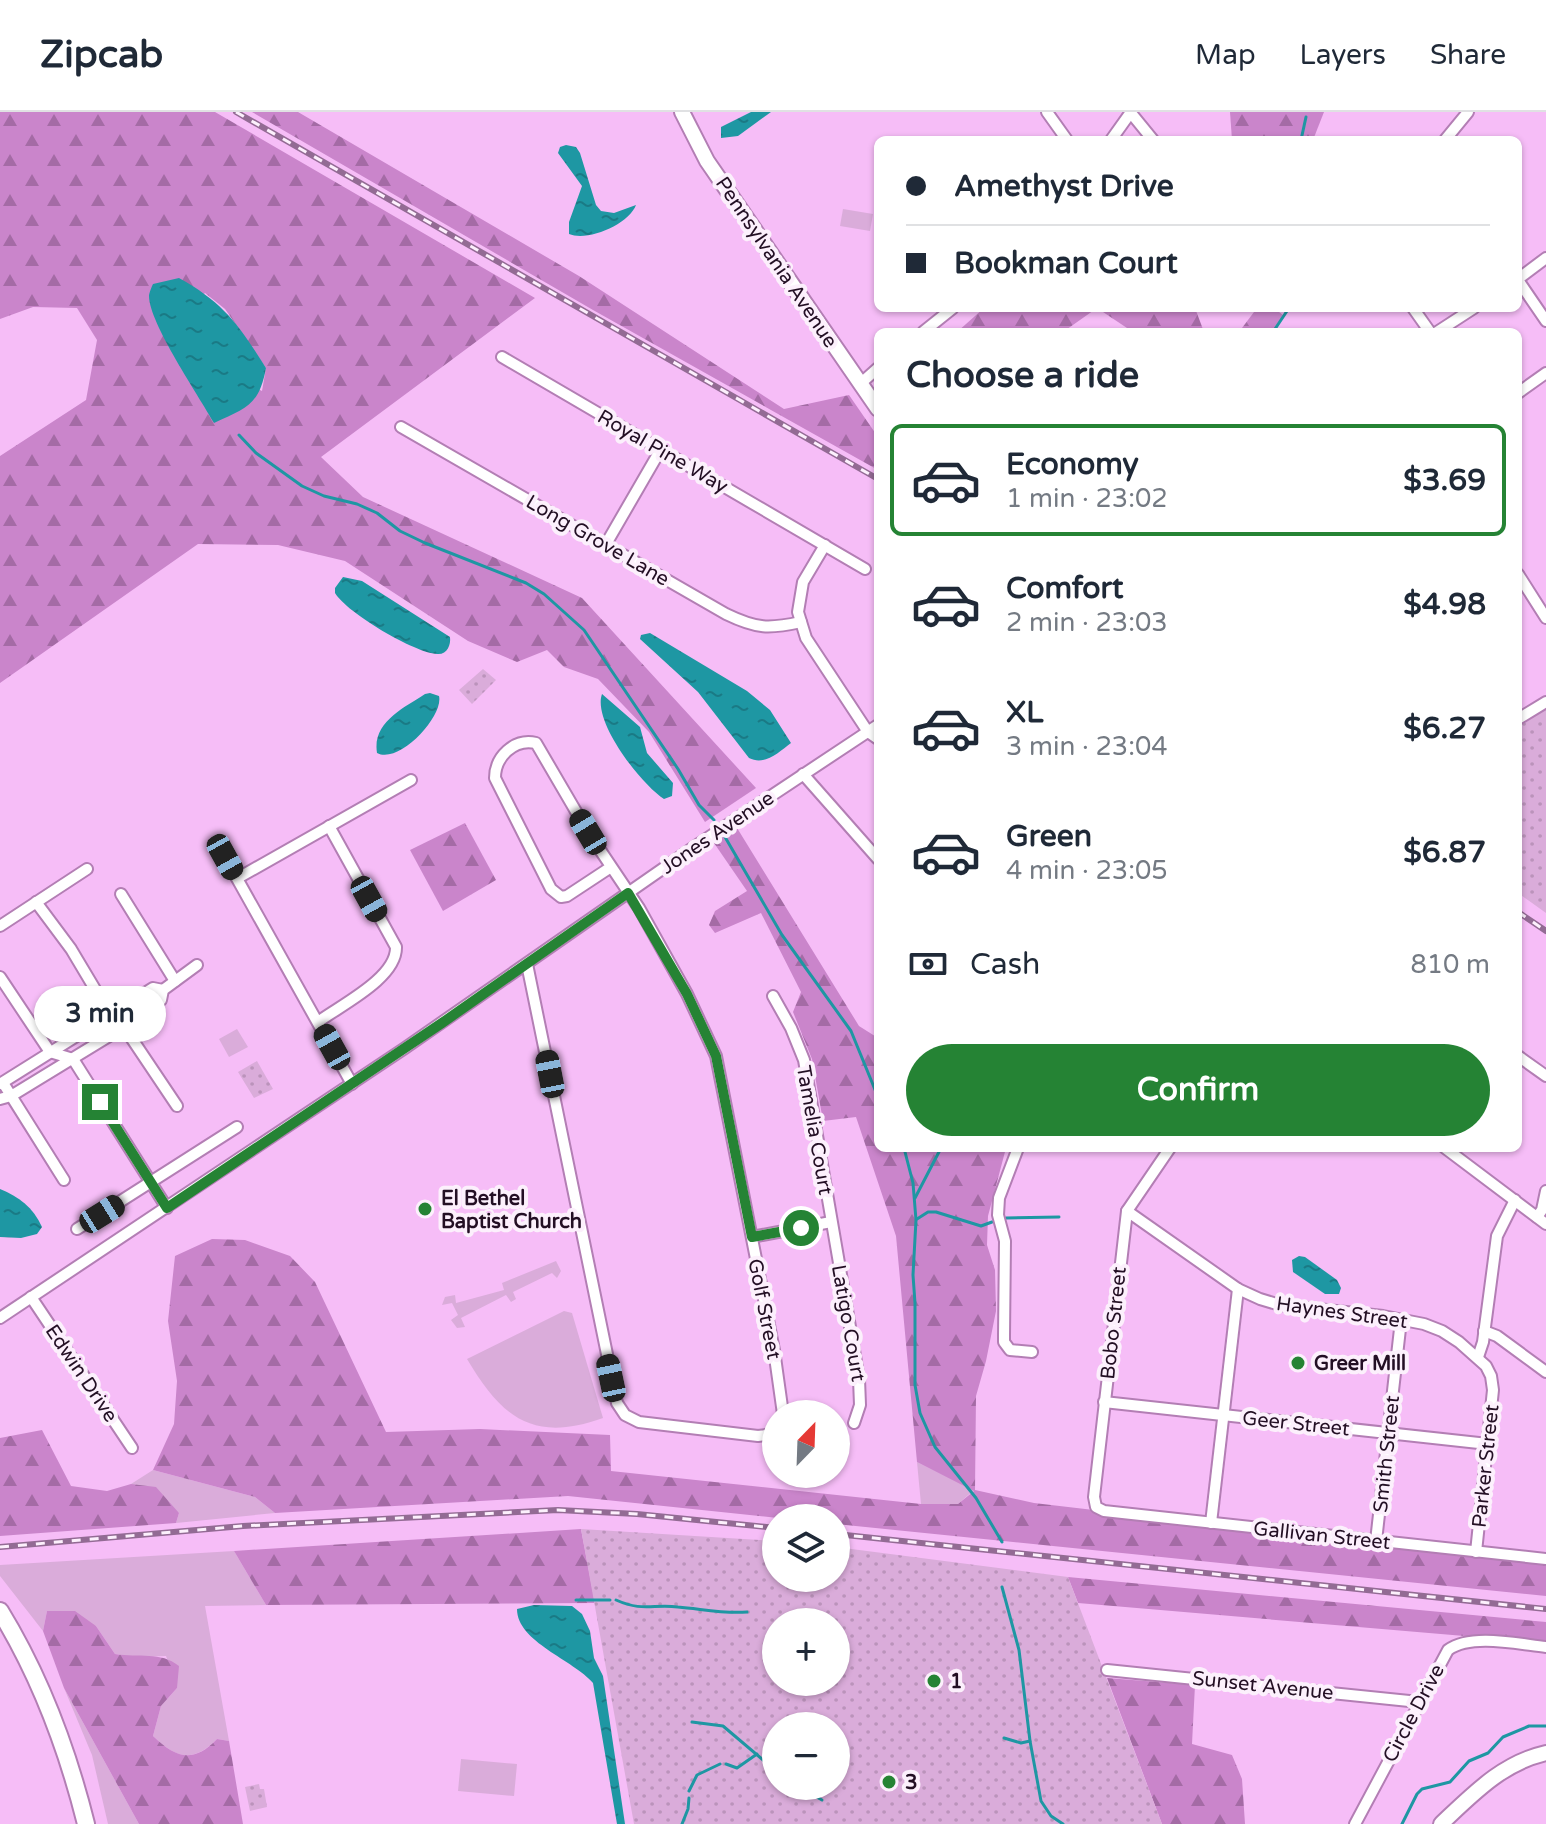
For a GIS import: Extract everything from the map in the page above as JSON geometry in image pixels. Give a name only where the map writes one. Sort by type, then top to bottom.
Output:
[{"type":"main road","points":[[0,1611],[45,1696],[69,1762],[86,1824]]},
{"type":"street","name":"Pennsylvania Avenue","points":[[682,112],[707,161],[874,403]]},
{"type":"street","points":[[1047,112],[1064,136]]},
{"type":"street","points":[[1114,136],[1131,112],[1150,136]]},
{"type":"street","points":[[1448,136],[1468,112]]},
{"type":"street","points":[[1522,277],[1546,258]]},
{"type":"street","points":[[1522,286],[1546,321]]},
{"type":"street","points":[[928,328],[948,312]]},
{"type":"street","points":[[1443,328],[1468,312]]},
{"type":"street","name":"Royal Pine Way","points":[[502,357],[865,569]]},
{"type":"street","points":[[860,384],[874,372]]},
{"type":"street","points":[[1522,390],[1546,373]]},
{"type":"street","name":"Long Grove Lane","points":[[401,427],[750,626],[771,628],[801,622]]},
{"type":"street","points":[[606,544],[661,449]]},
{"type":"street","points":[[825,545],[803,582],[798,612],[806,638],[868,732],[874,736]]},
{"type":"street","points":[[1522,580],[1546,618]]},
{"type":"street","points":[[1522,717],[1546,702]]},
{"type":"street","name":"Jones Avenue","points":[[0,1318],[352,1084],[874,728]]},
{"type":"street","name":"Golf Street","points":[[611,867],[567,896],[561,897],[551,889],[495,778],[495,767],[513,746],[524,742],[536,743],[628,893],[687,994],[716,1056],[781,1400]]},
{"type":"street","points":[[803,774],[874,854]]},
{"type":"street","points":[[238,878],[411,780]]},
{"type":"street","points":[[318,1022],[382,977],[394,964],[397,955],[396,947],[329,826]]},
{"type":"street","points":[[225,857],[352,1084]]},
{"type":"street","points":[[0,926],[87,869]]},
{"type":"street","points":[[121,894],[175,981]]},
{"type":"street","points":[[36,902],[71,949],[111,1016],[124,1027],[177,1106]]},
{"type":"street","points":[[527,964],[617,1403],[625,1415],[639,1422],[762,1435]]},
{"type":"street","points":[[6,1098],[124,1027],[161,1000],[163,990],[197,965]]},
{"type":"street","points":[[0,977],[50,1052],[73,1059],[167,1208]]},
{"type":"street","points":[[64,1180],[6,1098],[1,1083],[153,988],[163,990]]},
{"type":"street","name":"Tamelia Court","points":[[773,996],[804,1060],[831,1222]]},
{"type":"street","points":[[1522,1059],[1546,1076]]},
{"type":"street","points":[[77,1229],[237,1127]]},
{"type":"street","points":[[1016,1152],[998,1207],[1005,1241],[1004,1342],[1010,1350],[1032,1352]]},
{"type":"street","name":"Bobo Street","points":[[1099,1510],[1094,1504],[1094,1497],[1127,1211],[1167,1152]]},
{"type":"street","points":[[1450,1152],[1541,1220]]},
{"type":"street","points":[[1541,1220],[1546,1191]]},
{"type":"street","points":[[1478,1357],[1497,1236],[1515,1200]]},
{"type":"street","name":"Haynes Street","points":[[1127,1211],[1238,1289],[1280,1305],[1424,1324],[1442,1331],[1478,1357]]},
{"type":"street","points":[[752,1237],[831,1222]]},
{"type":"street","name":"Latigo Court","points":[[831,1222],[860,1387],[860,1405],[854,1423]]},
{"type":"street","points":[[1211,1523],[1238,1289]]},
{"type":"street","name":"Edwin Drive","points":[[31,1297],[132,1448]]},
{"type":"street","name":"Smith Street","points":[[1376,1541],[1401,1320]]},
{"type":"street","points":[[1484,1331],[1497,1336],[1546,1372]]},
{"type":"street","name":"Parker Street","points":[[1476,1552],[1493,1383],[1489,1370],[1478,1357]]},
{"type":"street","name":"Geer Street","points":[[1104,1402],[1488,1444]]},
{"type":"street","name":"Gallivan Street","points":[[1099,1510],[1546,1559]]},
{"type":"street","name":"Circle Drive","points":[[1355,1824],[1445,1653],[1459,1643],[1472,1641],[1546,1647]]},
{"type":"street","name":"Sunset Avenue","points":[[1107,1670],[1419,1702]]},
{"type":"street","points":[[1441,1824],[1499,1772],[1546,1753]]},
{"type":"shaded area","points":[[843,209],[873,214],[870,231],[840,226]]},
{"type":"shaded area","points":[[483,669],[496,680],[472,704],[459,690]]},
{"type":"shaded area","points":[[1546,709],[1546,913],[1522,896],[1522,724]]},
{"type":"shaded area","points":[[237,1029],[248,1047],[229,1057],[219,1039]]},
{"type":"shaded area","points":[[257,1061],[273,1089],[254,1098],[238,1072]]},
{"type":"shaded area","points":[[556,1261],[561,1271],[557,1278],[552,1273],[513,1292],[516,1299],[511,1302],[506,1295],[461,1318],[465,1327],[457,1328],[451,1320],[458,1315],[452,1303],[442,1305],[445,1297],[455,1295],[456,1303],[504,1290],[502,1283]]},
{"type":"shaded area","points":[[564,1311],[572,1313],[603,1418],[557,1428],[538,1426],[522,1420],[493,1397],[467,1359]]},
{"type":"shaded area","points":[[917,1462],[974,1490],[958,1504],[921,1504]]},
{"type":"shaded area","points":[[153,1470],[255,1497],[275,1513],[176,1523],[179,1513],[131,1484]]},
{"type":"shaded area","points":[[581,1529],[762,1540],[762,1592],[850,1592],[850,1549],[1068,1577],[1162,1824],[634,1824]]},
{"type":"shaded area","points":[[234,1551],[266,1605],[205,1606],[229,1741],[217,1739],[192,1755],[177,1753],[153,1736],[161,1706],[177,1688],[166,1656],[115,1654],[96,1626],[47,1611],[43,1631],[0,1576],[0,1565]]},
{"type":"shaded area","points":[[64,1688],[139,1824],[108,1824],[92,1755]]},
{"type":"shaded area","points":[[461,1759],[517,1764],[514,1796],[458,1791]]},
{"type":"shaded area","points":[[259,1784],[260,1789],[264,1789],[267,1807],[250,1811],[245,1787]]},
{"type":"green space","points":[[0,112],[215,112],[535,298],[321,457],[363,497],[582,598],[756,788],[705,822],[649,732],[598,679],[564,667],[547,650],[517,662],[468,641],[345,561],[278,545],[198,544],[0,683],[0,456],[86,400],[97,340],[77,308],[33,307],[0,319]],"holes":[[[205,293],[225,309],[266,368],[262,391],[170,345],[166,339]]]},
{"type":"green space","points":[[252,112],[298,112],[579,276],[784,409],[849,395],[874,431],[874,468],[593,310]]},
{"type":"green space","points":[[1230,112],[1324,112],[1315,136],[1232,136]]},
{"type":"green space","points":[[980,312],[1091,312],[1069,328],[962,328]]},
{"type":"green space","points":[[1103,312],[1196,312],[1202,328],[1127,328]]},
{"type":"green space","points":[[1254,312],[1279,312],[1283,315],[1275,328],[1242,328]]},
{"type":"green space","points":[[465,823],[496,880],[443,911],[410,850]]},
{"type":"green space","points":[[734,823],[859,1026],[874,1035],[874,1152],[1005,1152],[988,1216],[987,1245],[995,1270],[996,1311],[976,1396],[975,1490],[1034,1503],[1546,1563],[1546,1596],[850,1525],[850,1504],[762,1504],[762,1516],[568,1496],[275,1513],[255,1497],[153,1470],[174,1424],[177,1381],[168,1321],[175,1256],[212,1239],[245,1240],[290,1256],[315,1282],[386,1432],[480,1429],[610,1435],[611,1471],[921,1504],[958,1504],[974,1491],[917,1462],[896,1236],[856,1117],[823,1121],[812,1059],[793,1012],[801,992],[761,913],[715,933],[709,925],[715,911],[747,891],[714,843]]},
{"type":"green space","points":[[42,1430],[71,1486],[107,1491],[131,1484],[156,1487],[179,1513],[176,1523],[0,1536],[0,1438]]},
{"type":"green space","points":[[581,1529],[595,1603],[266,1605],[234,1551]]},
{"type":"green space","points":[[1068,1577],[1546,1622],[1546,1643],[1078,1603]]},
{"type":"green space","points":[[47,1611],[75,1611],[96,1626],[115,1654],[164,1658],[179,1666],[177,1688],[161,1706],[153,1736],[169,1749],[185,1755],[200,1752],[217,1739],[229,1741],[243,1824],[139,1824],[64,1688],[43,1631]]},
{"type":"green space","points":[[1107,1678],[1195,1685],[1192,1744],[1232,1755],[1242,1779],[1245,1824],[1162,1824]]},
{"type":"water","points":[[751,112],[771,112],[738,136],[721,138],[721,127]]},
{"type":"water","points":[[560,147],[576,147],[580,153],[596,205],[601,211],[614,213],[636,205],[617,225],[586,236],[569,234],[569,222],[582,186],[558,153]]},
{"type":"water","points":[[179,278],[195,287],[229,316],[266,368],[255,398],[214,423],[166,341],[151,308],[149,296],[153,284]]},
{"type":"water","points":[[343,577],[362,581],[450,637],[448,649],[440,654],[427,652],[398,640],[367,621],[335,593]]},
{"type":"water","points":[[650,633],[747,691],[770,710],[791,743],[766,759],[749,758],[698,692],[640,639],[641,635]]},
{"type":"water","points":[[430,693],[439,696],[439,705],[427,726],[408,746],[397,752],[386,755],[377,753],[379,733],[384,724]]},
{"type":"water","points":[[602,694],[640,727],[647,753],[673,783],[672,796],[664,799],[655,792],[621,752],[604,720]]},
{"type":"water","points":[[0,1189],[30,1208],[42,1227],[37,1234],[21,1238],[0,1237]]},
{"type":"water","points":[[1299,1256],[1337,1280],[1341,1288],[1339,1294],[1325,1294],[1293,1272],[1292,1260]]},
{"type":"water","points":[[534,1605],[572,1606],[582,1614],[590,1631],[594,1658],[603,1676],[625,1824],[617,1824],[593,1683],[526,1631],[519,1621],[517,1609]]},
{"type":"waterway","points":[[1302,136],[1306,117]]},
{"type":"waterway","points":[[1276,328],[1286,312]]},
{"type":"waterway","points":[[239,435],[256,453],[302,486],[324,496],[357,504],[377,513],[400,531],[526,583],[544,594],[584,630],[699,805],[714,820]]},
{"type":"waterway","points":[[725,837],[782,935],[851,1031],[874,1087]]},
{"type":"waterway","points":[[905,1152],[913,1183],[916,1220],[913,1275],[915,1385],[920,1413],[935,1447],[976,1498],[1002,1542]]},
{"type":"waterway","points":[[915,1198],[939,1152]]},
{"type":"waterway","points":[[917,1219],[928,1212],[936,1212],[981,1226],[992,1222]]},
{"type":"waterway","points":[[1006,1218],[1059,1217]]},
{"type":"waterway","points":[[1002,1587],[1019,1650],[1041,1801],[1051,1816],[1063,1824]]},
{"type":"waterway","points":[[576,1600],[610,1600]]},
{"type":"waterway","points":[[616,1600],[641,1607],[747,1612]]},
{"type":"waterway","points":[[692,1722],[723,1726],[762,1759]]},
{"type":"waterway","points":[[1402,1824],[1422,1789],[1450,1782],[1469,1761],[1488,1753],[1503,1737],[1529,1726],[1546,1726]]},
{"type":"waterway","points":[[1004,1738],[1021,1743],[1030,1741]]},
{"type":"waterway","points":[[726,1764],[737,1768],[757,1754]]},
{"type":"waterway","points":[[689,1791],[697,1775],[720,1764]]},
{"type":"waterway","points":[[682,1824],[689,1798]]},
{"type":"railway","points":[[236,112],[874,477]]},
{"type":"railway","points":[[1522,915],[1546,931]]},
{"type":"railway","points":[[0,1547],[243,1526],[558,1510],[637,1514],[762,1527]]},
{"type":"railway","points":[[850,1535],[1546,1609]]},
{"type":"place","name":"El Bethel Baptist Church","points":[[425,1209]]},
{"type":"place","name":"Greer Mill","points":[[1298,1363]]},
{"type":"place","name":"1","points":[[934,1681]]},
{"type":"place","name":"3","points":[[889,1782]]},
{"type":"route","points":[[100,1102],[167,1208],[628,893],[687,994],[716,1056],[752,1237],[801,1228]]}]
